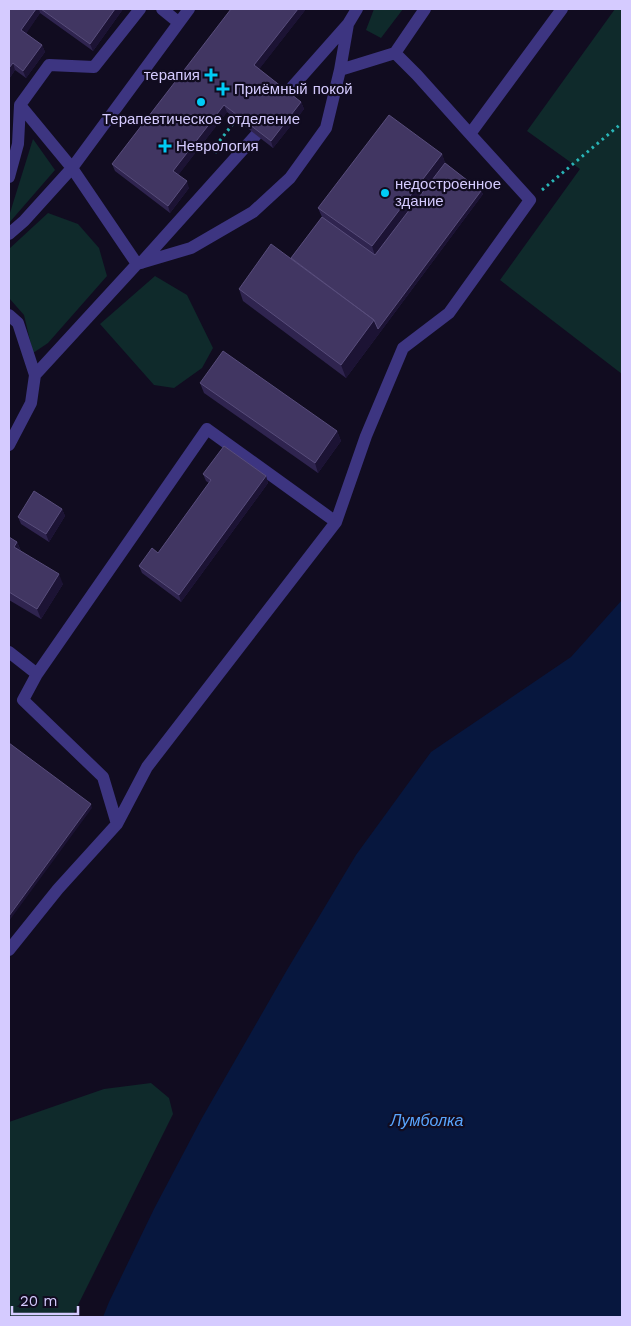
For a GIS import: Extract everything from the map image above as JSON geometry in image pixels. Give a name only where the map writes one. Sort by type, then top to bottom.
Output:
[{"type":"lane","points":[[9,177],[18,144],[20,105],[49,65],[94,67],[140,9]]},
{"type":"lane","points":[[162,9],[178,22]]},
{"type":"lane","points":[[9,234],[24,221],[72,168],[188,9]]},
{"type":"lane","points":[[286,94],[348,24],[357,9]]},
{"type":"lane","points":[[340,70],[395,53],[425,9]]},
{"type":"lane","points":[[470,134],[562,9]]},
{"type":"lane","points":[[139,263],[191,248],[253,212],[290,178],[326,128],[340,70],[348,24]]},
{"type":"lane","points":[[9,950],[58,888],[117,824],[147,767],[336,522],[366,436],[403,348],[449,313],[530,200],[395,53]]},
{"type":"lane","points":[[20,105],[72,168],[139,263]]},
{"type":"lane","points":[[35,375],[256,135]]},
{"type":"lane","points":[[9,315],[18,323],[35,375],[30,403],[9,445]]},
{"type":"lane","points":[[117,824],[103,777],[23,700],[37,674],[207,429],[336,522]]},
{"type":"lane","points":[[9,652],[37,674]]},
{"type":"path","points":[[236,119],[242,112]]},
{"type":"path","points":[[530,200],[622,123]]},
{"type":"green space","points":[[374,9],[403,9],[381,38],[366,30]]},
{"type":"green space","points":[[615,9],[622,9],[622,374],[500,280],[580,169],[527,131]]},
{"type":"green space","points":[[33,139],[55,170],[9,223],[9,216]]},
{"type":"green space","points":[[48,213],[78,224],[99,248],[107,276],[48,343],[33,353],[24,315],[9,298],[9,249]]},
{"type":"green space","points":[[155,276],[187,295],[213,348],[202,368],[174,388],[154,385],[100,324]]},
{"type":"green space","points":[[151,1083],[169,1098],[173,1114],[72,1317],[9,1317],[9,1122],[104,1089]]},
{"type":"water","name":"Лумболка","points":[[622,600],[622,1317],[103,1317],[154,1209],[202,1118],[356,855],[431,752],[571,657]]},
{"type":"building","points":[[9,9],[36,9],[21,30],[42,45],[23,71],[13,63],[9,68]]},
{"type":"building","points":[[41,9],[115,9],[90,44]]},
{"type":"building","name":"Терапевтическое отделение","points":[[231,9],[298,9],[254,65],[301,102],[271,141],[224,105],[173,171],[187,181],[168,206],[112,164]]},
{"type":"building","name":"недостроенное здание","points":[[389,115],[442,154],[372,246],[318,208]]},
{"type":"building","points":[[445,163],[481,191],[378,329],[374,320],[291,258],[322,217],[375,255]]},
{"type":"building","points":[[271,244],[374,320],[341,365],[239,289]]},
{"type":"building","points":[[223,351],[337,431],[315,463],[200,383]]},
{"type":"building","points":[[224,446],[266,476],[179,595],[139,566],[152,548],[158,553],[211,480],[203,474]]},
{"type":"building","points":[[34,491],[62,509],[46,534],[18,517]]},
{"type":"building","points":[[9,537],[17,542],[14,547],[59,574],[37,609],[9,592]]},
{"type":"building","points":[[9,743],[91,804],[9,916]]},
{"type":"place","name":"терапия","points":[[211,75]]},
{"type":"place","name":"Приёмный покой","points":[[223,89]]},
{"type":"place","name":"Терапевтическое отделение","points":[[201,102]]},
{"type":"place","name":"Неврология","points":[[165,146]]},
{"type":"place","name":"недостроенное здание","points":[[385,193]]}]
